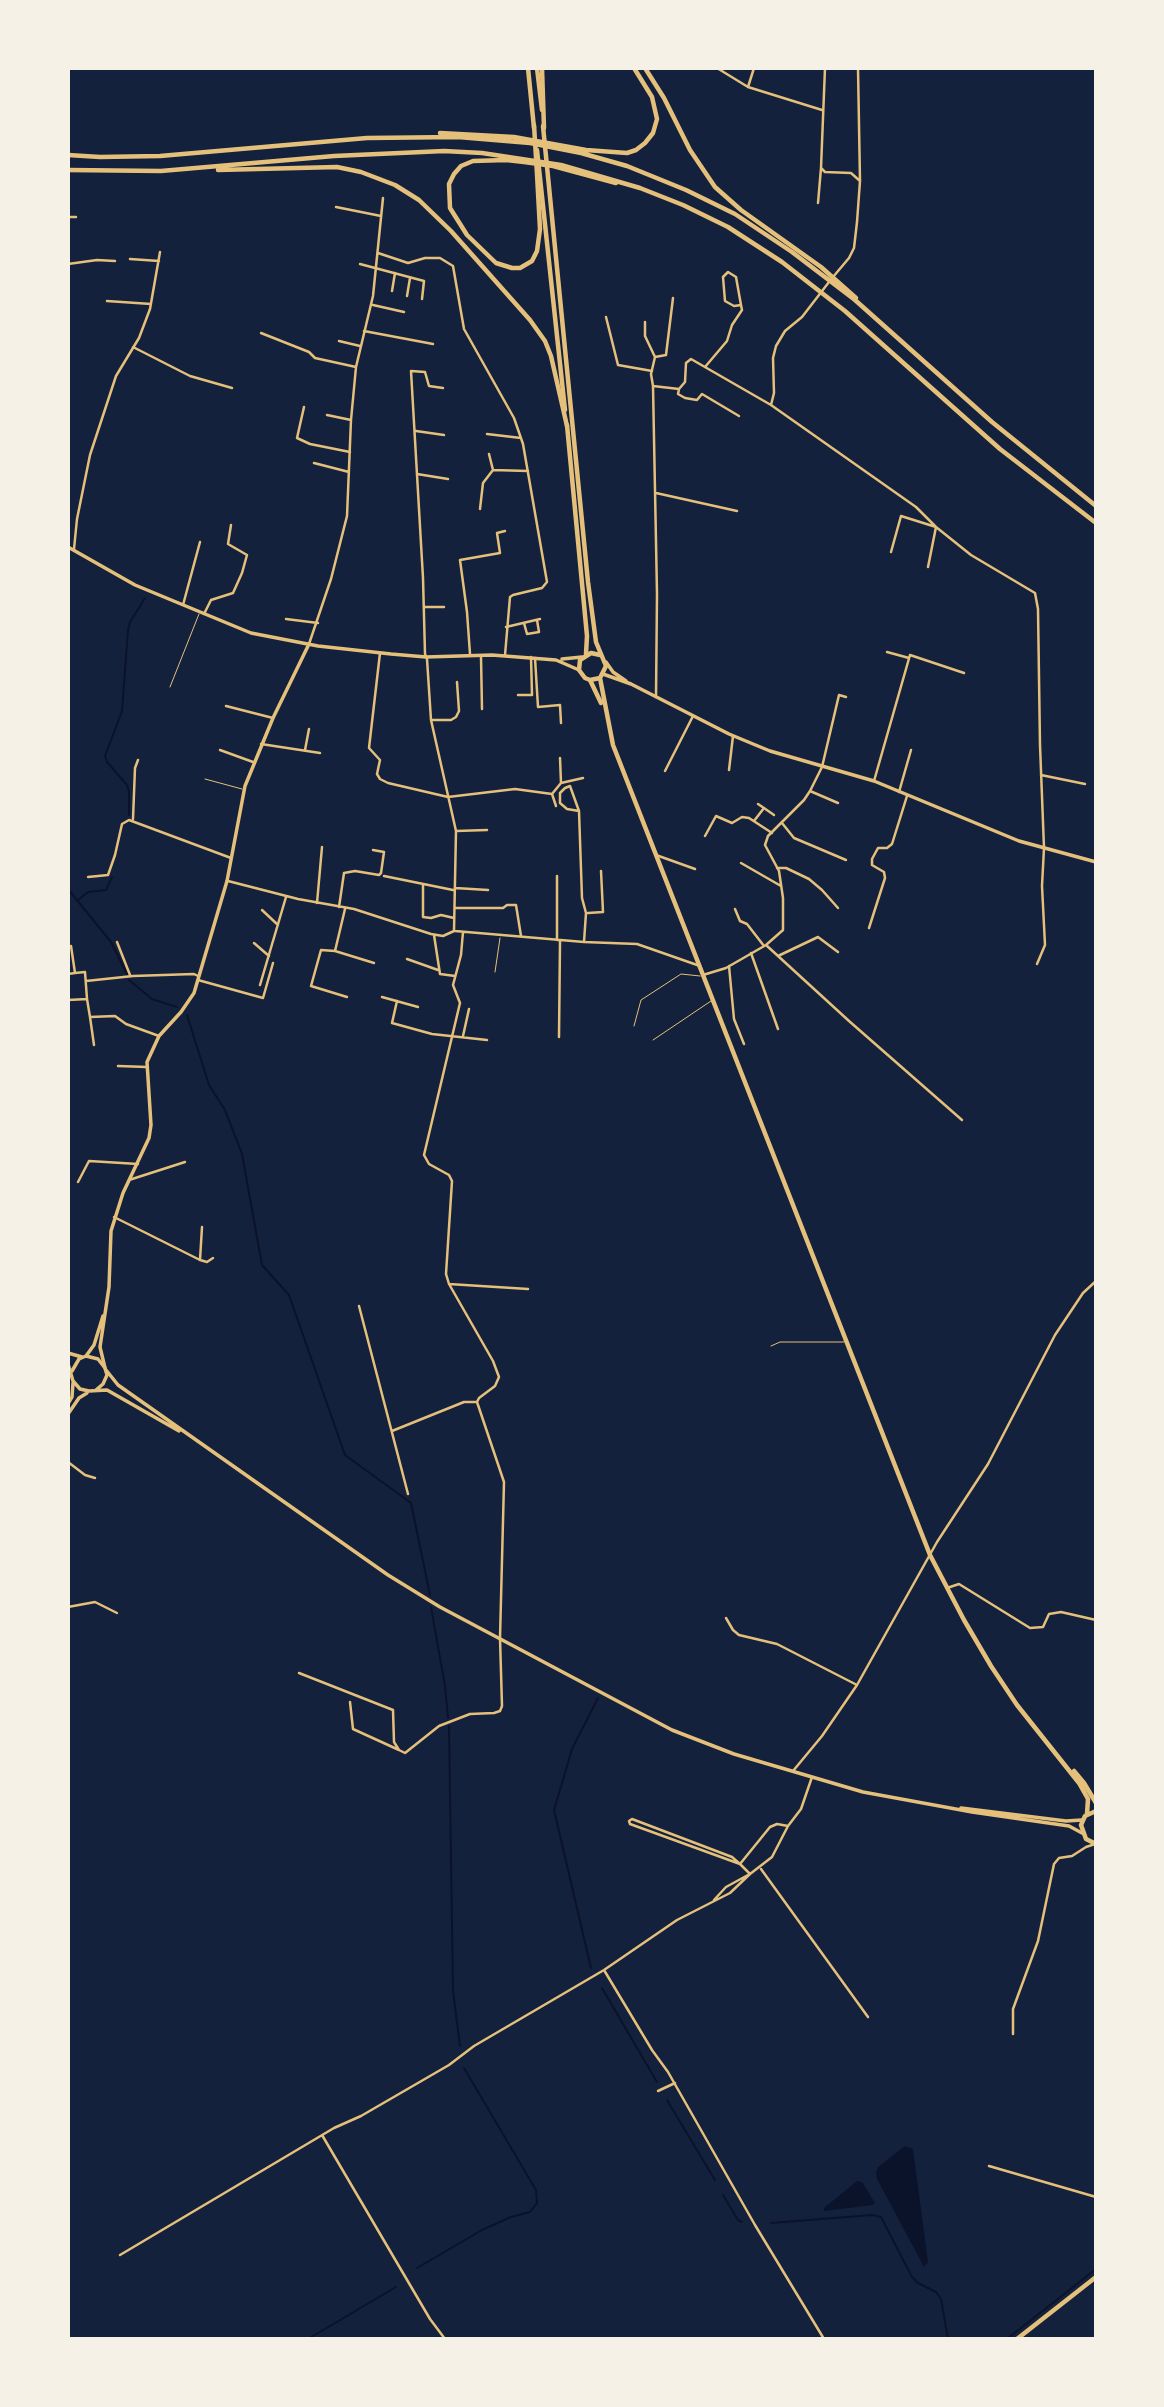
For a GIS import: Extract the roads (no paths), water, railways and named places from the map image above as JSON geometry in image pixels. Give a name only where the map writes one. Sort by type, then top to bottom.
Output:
[{"type":"main road","points":[[528,68],[587,636],[579,670],[581,675],[590,680],[606,717]]},
{"type":"main road","points":[[539,68],[588,582],[600,655],[614,672],[631,684],[733,736],[770,751],[874,782],[995,833],[1096,862]]},
{"type":"main road","points":[[68,155],[100,158],[160,156],[419,134],[486,134],[599,152],[626,153],[636,150],[650,138],[657,119],[652,97],[634,68]]},
{"type":"main road","points":[[645,68],[664,98],[695,160],[715,187],[741,210],[821,267],[1022,447],[1096,506]]},
{"type":"main road","points":[[367,138],[458,136],[530,143],[627,166],[736,214],[855,300],[913,350]]},
{"type":"main road","points":[[161,171],[394,152],[482,153],[561,165],[603,175],[670,200],[728,228],[782,262],[845,310],[1021,466],[1096,523]]},
{"type":"main road","points":[[539,174],[540,229],[537,251],[527,265],[512,268],[502,266],[484,253],[467,235],[450,208],[449,184],[461,166],[473,161],[506,160],[553,166],[670,200]]},
{"type":"main road","points":[[68,170],[337,167],[362,172],[395,185],[419,200],[451,231],[545,341],[567,426]]},
{"type":"main road","points":[[68,547],[115,576],[251,633],[309,644],[426,657],[505,655],[556,660],[600,655]]},
{"type":"main road","points":[[95,1390],[106,1380],[100,1347],[107,1307],[114,1217],[149,1138],[151,1125],[148,1067],[151,1050],[194,993],[227,881],[244,789],[261,744],[309,644]]},
{"type":"main road","points":[[556,660],[579,670]]},
{"type":"main road","points":[[605,662],[602,676],[606,717],[613,746],[930,1555],[991,1666],[1017,1705],[1084,1783],[1096,1802]]},
{"type":"main road","points":[[590,680],[602,676],[631,684]]},
{"type":"main road","points":[[71,1373],[75,1363],[85,1357],[94,1345],[107,1307]]},
{"type":"main road","points":[[68,1353],[98,1359],[118,1385],[388,1575],[500,1639],[692,1740],[863,1792],[1069,1826],[1096,1844]]},
{"type":"main road","points":[[68,1364],[73,1381],[72,1397],[68,1404]]},
{"type":"main road","points":[[73,1381],[80,1389],[107,1390],[196,1441]]},
{"type":"main road","points":[[68,1414],[79,1398],[89,1391]]},
{"type":"main road","points":[[1054,1750],[1084,1792],[1088,1803],[1087,1814]]},
{"type":"main road","points":[[948,1807],[1066,1821],[1082,1820]]},
{"type":"main road","points":[[1083,1834],[1082,1820],[1087,1814],[1096,1811]]},
{"type":"main road","points":[[1017,2339],[1096,2277]]},
{"type":"street","points":[[717,68],[748,87],[823,110]]},
{"type":"street","points":[[748,87],[754,68]]},
{"type":"street","points":[[818,203],[825,68]]},
{"type":"street","points":[[771,405],[776,346],[785,331],[802,317],[849,258],[853,247],[860,181],[858,68]]},
{"type":"street","points":[[821,168],[825,172],[851,173],[860,181]]},
{"type":"street","points":[[309,644],[318,623],[347,516],[356,367],[372,305],[383,198]]},
{"type":"street","points":[[336,207],[381,216]]},
{"type":"street","points":[[68,217],[76,217]]},
{"type":"street","points":[[74,551],[90,455],[116,376],[133,347],[151,304],[160,252]]},
{"type":"street","points":[[378,253],[408,263],[425,258],[440,258],[453,266],[464,328],[514,418],[521,438],[547,582],[542,588],[510,597],[505,655]]},
{"type":"street","points":[[130,259],[159,261]]},
{"type":"street","points":[[68,264],[97,260],[115,261]]},
{"type":"street","points":[[360,264],[424,281],[422,299]]},
{"type":"street","points":[[705,367],[727,341],[732,325],[742,310],[736,277],[728,272],[723,277],[725,301],[734,306],[741,305]]},
{"type":"street","points":[[392,291],[395,273]]},
{"type":"street","points":[[407,296],[410,277]]},
{"type":"street","points":[[655,357],[666,355],[673,298]]},
{"type":"street","points":[[107,301],[151,304]]},
{"type":"street","points":[[372,305],[404,312]]},
{"type":"street","points":[[606,317],[618,365],[652,371]]},
{"type":"street","points":[[645,322],[645,336],[655,357],[652,371],[656,493],[656,697]]},
{"type":"street","points":[[364,331],[433,344]]},
{"type":"street","points":[[261,333],[309,352],[316,358],[356,367]]},
{"type":"street","points":[[339,341],[360,346]]},
{"type":"street","points":[[133,347],[190,376],[232,388]]},
{"type":"street","points":[[739,416],[702,394],[697,400],[678,394],[685,382],[686,363],[691,359],[771,405],[916,507],[971,555],[1035,593],[1038,609],[1045,945],[1037,964]]},
{"type":"street","points":[[443,387],[429,386],[425,372],[411,371],[431,720],[456,831],[454,931]]},
{"type":"street","points":[[653,386],[679,389]]},
{"type":"street","points":[[303,407],[297,438],[310,444],[350,452]]},
{"type":"street","points":[[327,415],[351,420]]},
{"type":"street","points":[[415,430],[444,435]]},
{"type":"street","points":[[487,434],[521,438]]},
{"type":"street","points":[[480,509],[483,483],[492,470],[489,454]]},
{"type":"street","points":[[314,464],[349,472]]},
{"type":"street","points":[[492,470],[528,471]]},
{"type":"street","points":[[417,474],[448,479]]},
{"type":"street","points":[[656,493],[737,511]]},
{"type":"street","points":[[891,552],[901,516],[936,527]]},
{"type":"street","points":[[202,613],[211,600],[233,593],[242,573],[247,555],[228,544],[231,525]]},
{"type":"street","points":[[928,567],[936,527]]},
{"type":"street","points":[[470,655],[460,560],[500,553],[497,533],[505,531]]},
{"type":"street","points":[[183,605],[200,542]]},
{"type":"street","points":[[424,607],[444,607]]},
{"type":"street","points":[[286,619],[318,623]]},
{"type":"street","points":[[506,627],[524,623],[538,620],[539,632],[527,634],[524,623]]},
{"type":"street","points":[[887,652],[964,673]]},
{"type":"street","points":[[380,653],[369,748],[380,760],[377,774],[380,779],[448,797],[515,789],[552,794]]},
{"type":"street","points":[[481,655],[482,709]]},
{"type":"street","points":[[518,695],[532,695],[533,657]]},
{"type":"street","points":[[533,657],[538,706],[559,705],[561,723]]},
{"type":"street","points":[[874,782],[910,657]]},
{"type":"street","points":[[431,720],[451,720],[456,717],[457,682]]},
{"type":"street","points":[[703,975],[729,966],[751,954],[783,930],[781,886],[777,868],[765,845],[772,833],[810,791],[822,767],[839,695],[846,697]]},
{"type":"street","points":[[226,706],[273,718]]},
{"type":"street","points":[[665,771],[693,716]]},
{"type":"street","points":[[305,751],[309,729]]},
{"type":"street","points":[[729,769],[733,736]]},
{"type":"street","points":[[261,744],[320,753]]},
{"type":"street","points":[[220,750],[253,762]]},
{"type":"street","points":[[899,792],[911,750]]},
{"type":"street","points":[[560,758],[561,783]]},
{"type":"street","points":[[133,820],[135,768],[138,760]]},
{"type":"street","points":[[1041,775],[1085,784]]},
{"type":"street","points":[[552,794],[561,783],[583,778]]},
{"type":"street","points":[[579,811],[567,810],[560,803],[560,793],[565,788],[570,786],[579,811],[582,898],[586,913],[584,942]]},
{"type":"street","points":[[810,791],[838,803]]},
{"type":"street","points":[[552,794],[556,806]]},
{"type":"street","points":[[869,928],[885,874],[874,867],[872,859],[878,848],[887,848],[892,844],[907,795]]},
{"type":"street","points":[[758,804],[774,815]]},
{"type":"street","points":[[754,821],[764,808]]},
{"type":"street","points":[[705,836],[716,816],[727,823],[742,817],[754,821],[772,833]]},
{"type":"street","points":[[89,877],[108,875],[122,824],[129,820],[231,858]]},
{"type":"street","points":[[782,823],[794,838],[846,860]]},
{"type":"street","points":[[456,831],[486,830]]},
{"type":"street","points":[[317,903],[323,847]]},
{"type":"street","points":[[339,907],[344,873],[381,873],[384,852],[373,850]]},
{"type":"street","points":[[656,855],[695,869]]},
{"type":"street","points":[[741,863],[781,886]]},
{"type":"street","points":[[777,868],[786,868],[809,879],[838,908]]},
{"type":"street","points":[[586,913],[603,912],[601,871]]},
{"type":"street","points":[[384,876],[455,889],[488,890]]},
{"type":"street","points":[[557,876],[559,1037]]},
{"type":"street","points":[[227,881],[346,908],[434,935],[443,936],[454,931],[559,941],[637,944],[700,966]]},
{"type":"street","points":[[423,884],[423,917],[441,915],[454,918]]},
{"type":"street","points":[[260,985],[287,896]]},
{"type":"street","points":[[454,908],[503,908],[516,905],[521,937]]},
{"type":"street","points":[[335,951],[346,908]]},
{"type":"street","points":[[735,909],[740,921],[747,924],[765,946],[962,1120]]},
{"type":"street","points":[[262,910],[278,925]]},
{"type":"street","points":[[350,1702],[353,1729],[405,1753],[439,1726],[470,1714],[500,1711],[502,1706],[500,1639],[504,1482],[477,1408],[479,1398],[495,1386],[499,1377],[446,1274],[452,1181],[449,1175],[429,1164],[424,1155],[460,1003],[453,985],[461,955],[463,932]]},
{"type":"street","points":[[434,935],[438,970]]},
{"type":"street","points":[[778,956],[818,937],[838,952]]},
{"type":"street","points":[[117,943],[131,977]]},
{"type":"street","points":[[254,943],[269,956]]},
{"type":"street","points":[[71,946],[75,973]]},
{"type":"street","points":[[347,997],[311,986],[321,950],[335,951],[374,963]]},
{"type":"street","points":[[751,954],[778,1029]]},
{"type":"street","points":[[407,959],[438,970],[443,975],[455,976]]},
{"type":"street","points":[[86,981],[194,974],[198,978],[262,998],[273,963]]},
{"type":"street","points":[[729,966],[734,1019],[744,1044]]},
{"type":"street","points":[[68,974],[85,972],[94,1045]]},
{"type":"street","points":[[382,997],[418,1007]]},
{"type":"street","points":[[68,1000],[88,999]]},
{"type":"street","points":[[397,1001],[391,1023],[432,1034],[487,1040]]},
{"type":"street","points":[[463,1037],[469,1009]]},
{"type":"street","points":[[90,1017],[115,1016],[126,1024],[159,1036]]},
{"type":"street","points":[[118,1066],[148,1067]]},
{"type":"street","points":[[78,1182],[89,1161],[138,1164]]},
{"type":"street","points":[[130,1180],[186,1162]]},
{"type":"street","points":[[114,1217],[200,1260],[207,1262],[213,1258]]},
{"type":"street","points":[[200,1260],[202,1227]]},
{"type":"street","points":[[793,1771],[822,1736],[857,1685],[930,1555],[988,1464],[1055,1335],[1083,1293],[1096,1282]]},
{"type":"street","points":[[449,1284],[528,1289]]},
{"type":"street","points":[[359,1306],[408,1494]]},
{"type":"street","points":[[392,1432],[464,1402],[477,1402]]},
{"type":"street","points":[[68,1462],[85,1475],[95,1478]]},
{"type":"street","points":[[947,1588],[959,1584],[1030,1628],[1043,1627],[1049,1614],[1061,1612],[1096,1620]]},
{"type":"street","points":[[68,1607],[95,1602],[117,1613]]},
{"type":"street","points":[[726,1618],[739,1635],[777,1644],[857,1685]]},
{"type":"street","points":[[299,1673],[393,1710],[394,1742],[399,1750]]},
{"type":"street","points":[[712,1902],[726,1888],[760,1868],[775,1852],[788,1826],[801,1810],[812,1777]]},
{"type":"street","points":[[740,1864],[629,1822],[632,1819],[732,1857],[740,1864],[750,1874]]},
{"type":"street","points":[[740,1864],[770,1827],[777,1824],[788,1826]]},
{"type":"street","points":[[1080,1851],[1083,1834]]},
{"type":"street","points":[[1013,2034],[1012,2013],[1038,1941],[1052,1867],[1059,1858],[1072,1856],[1096,1844]]},
{"type":"street","points":[[760,1868],[868,2017]]},
{"type":"street","points":[[120,2255],[322,2135],[361,2116],[435,2073],[474,2046],[604,1970],[677,1920],[737,1888],[750,1874]]},
{"type":"street","points":[[604,1970],[675,2083],[755,2225],[824,2339]]},
{"type":"street","points":[[658,2091],[675,2083]]},
{"type":"street","points":[[322,2135],[430,2319],[445,2339]]},
{"type":"street","points":[[989,2166],[1096,2197]]},
{"type":"lane","points":[[170,687],[202,613]]},
{"type":"lane","points":[[205,779],[244,789]]},
{"type":"lane","points":[[495,972],[500,936]]},
{"type":"lane","points":[[634,1026],[641,1000],[679,975],[703,975]]},
{"type":"lane","points":[[653,1041],[712,999]]},
{"type":"lane","points":[[771,1346],[780,1342],[847,1342]]},
{"type":"water","points":[[905,2146],[913,2149],[928,2262],[924,2267],[876,2173],[878,2167]]},
{"type":"water","points":[[857,2181],[862,2182],[875,2203],[873,2205],[824,2211],[824,2208]]},
{"type":"waterway","points":[[129,815],[127,785],[105,756],[122,711],[130,622],[145,598]]},
{"type":"waterway","points":[[77,901],[88,892],[106,890],[112,877]]},
{"type":"waterway","points":[[68,889],[111,942],[127,974]]},
{"type":"waterway","points":[[129,980],[152,999],[177,1007]]},
{"type":"waterway","points":[[187,1015],[209,1085],[225,1110],[242,1154],[262,1265],[289,1295],[345,1455],[411,1503],[430,1595]]},
{"type":"waterway","points":[[431,1607],[448,1718]]},
{"type":"waterway","points":[[591,1968],[554,1810],[572,1749],[598,1698]]},
{"type":"waterway","points":[[449,1726],[453,1991],[460,2046]]},
{"type":"waterway","points":[[602,1988],[657,2082]]},
{"type":"waterway","points":[[417,2268],[482,2230],[530,2212],[537,2203],[536,2190],[464,2068]]},
{"type":"waterway","points":[[667,2100],[715,2180]]},
{"type":"waterway","points":[[723,2195],[738,2220],[742,2222]]},
{"type":"waterway","points":[[771,2223],[872,2215],[881,2217],[912,2277],[936,2292],[941,2299],[948,2339]]},
{"type":"waterway","points":[[1007,2339],[1096,2269]]},
{"type":"waterway","points":[[308,2339],[396,2287]]}]
